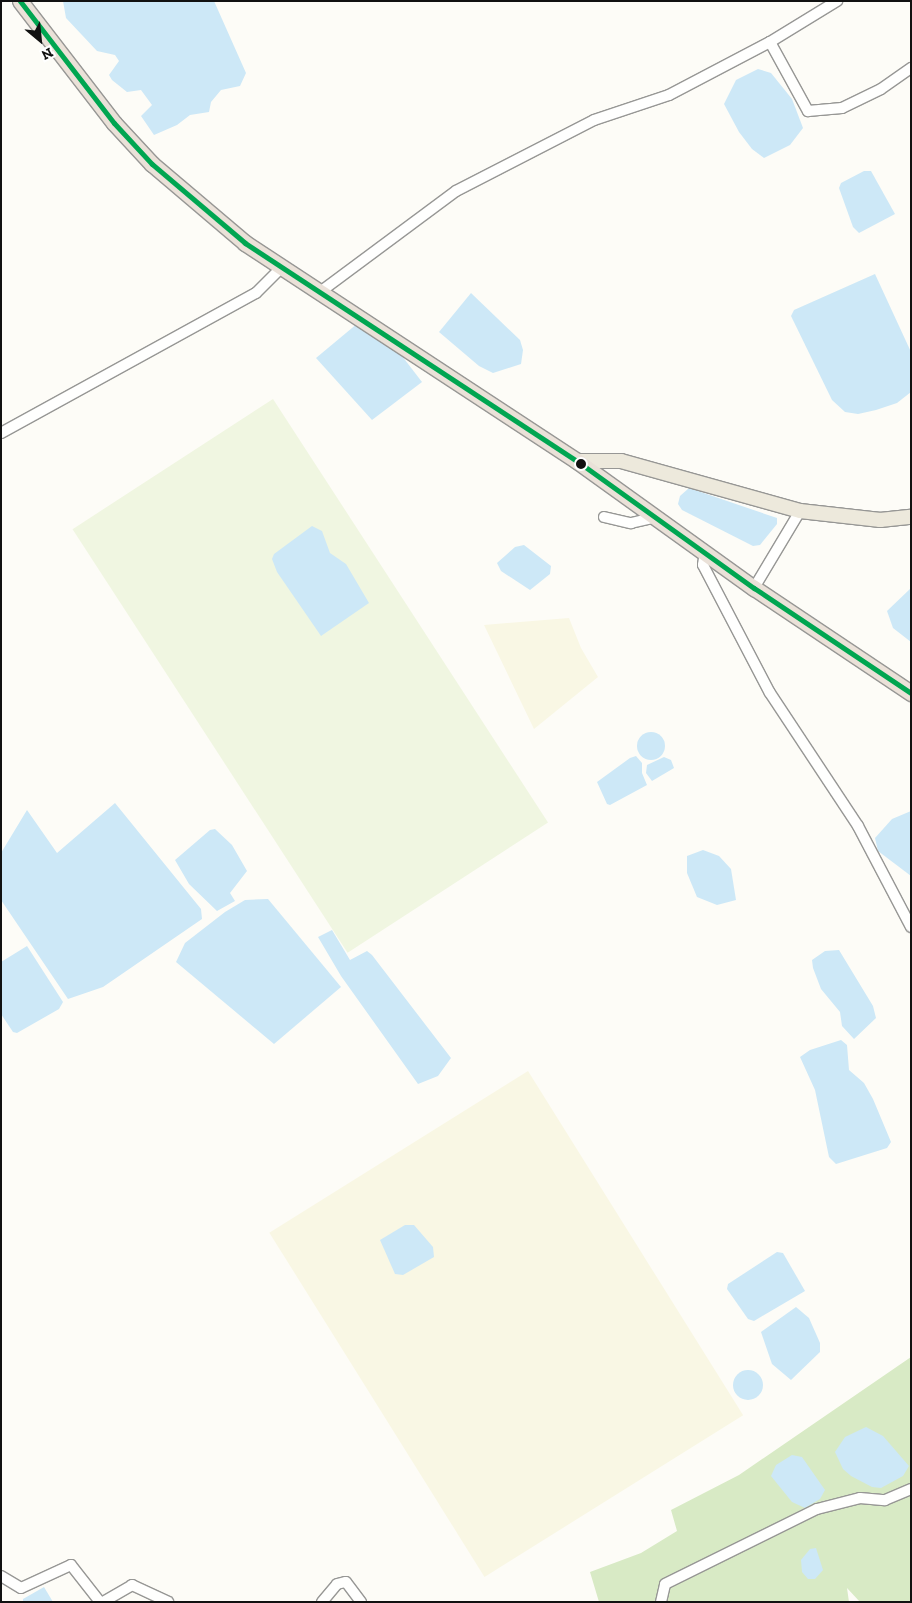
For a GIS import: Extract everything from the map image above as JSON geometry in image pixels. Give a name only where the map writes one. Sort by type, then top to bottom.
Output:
[{"type":"highway","points":[[20,1],[114,124],[152,164],[245,243],[577,461],[754,588],[911,693]]},
{"type":"main road","points":[[577,461],[621,461],[800,511],[880,520],[911,517]]},
{"type":"street","points":[[320,292],[456,191],[594,120],[669,95],[770,42],[838,1]]},
{"type":"street","points":[[770,42],[808,111],[842,108],[881,89],[911,68]]},
{"type":"street","points":[[1,433],[256,293],[281,268]]},
{"type":"street","points":[[754,588],[800,511]]},
{"type":"street","points":[[604,517],[631,523],[656,517]]},
{"type":"street","points":[[705,552],[703,565],[770,693],[858,826],[911,927]]},
{"type":"street","points":[[661,1602],[665,1584],[817,1509],[860,1498],[885,1500],[911,1489]]},
{"type":"street","points":[[1,1576],[21,1588],[71,1565],[102,1602],[132,1585],[168,1602]]},
{"type":"street","points":[[322,1602],[337,1584],[346,1582],[361,1602]]},
{"type":"shaded area","points":[[569,618],[581,648],[598,677],[534,729],[484,625]]},
{"type":"shaded area","points":[[528,1071],[743,1415],[484,1577],[269,1233]]},
{"type":"green space","points":[[273,399],[548,823],[348,953],[73,529]]},
{"type":"green space","points":[[911,1357],[911,1602],[860,1602],[847,1588],[849,1602],[599,1602],[590,1572],[641,1553],[677,1531],[671,1510],[739,1475]]},
{"type":"water","points":[[63,1],[214,1],[246,73],[240,86],[221,90],[211,102],[209,112],[190,115],[177,125],[154,135],[141,116],[152,105],[141,90],[127,92],[112,80],[109,75],[119,61],[115,55],[97,51],[66,18]]},
{"type":"water","points":[[758,69],[771,73],[792,99],[803,128],[790,145],[764,158],[752,149],[739,132],[724,104],[736,80]]},
{"type":"water","points":[[864,171],[871,171],[895,214],[859,233],[853,227],[839,188],[841,183]]},
{"type":"water","points":[[875,274],[911,352],[911,392],[897,403],[876,410],[858,414],[845,412],[832,400],[791,316],[794,310]]},
{"type":"water","points":[[471,293],[520,340],[523,350],[521,364],[493,373],[479,366],[439,332]]},
{"type":"water","points":[[358,323],[385,334],[422,382],[372,420],[316,358]]},
{"type":"water","points":[[689,488],[777,518],[777,524],[760,545],[753,546],[682,510],[678,504],[680,496]]},
{"type":"water","points":[[312,526],[322,531],[330,553],[346,564],[369,603],[321,636],[277,572],[272,559],[274,554]]},
{"type":"water","points":[[524,545],[551,566],[550,574],[530,590],[501,571],[497,563],[515,547]]},
{"type":"water","points":[[911,588],[911,642],[893,628],[887,611]]},
{"type":"water","points":[[651,732],[661,736],[665,746],[661,756],[651,760],[641,756],[637,746],[641,736]]},
{"type":"water","points":[[636,756],[642,763],[642,773],[647,785],[610,805],[607,804],[597,782],[630,758]]},
{"type":"water","points":[[664,757],[671,760],[674,768],[652,781],[646,773],[647,765]]},
{"type":"water","points":[[115,803],[201,909],[202,919],[103,987],[68,999],[1,900],[1,853],[27,810],[57,853]]},
{"type":"water","points":[[911,811],[911,876],[878,851],[875,838],[892,819]]},
{"type":"water","points":[[215,829],[232,845],[247,871],[230,893],[235,901],[217,911],[189,884],[175,860],[210,830]]},
{"type":"water","points":[[703,850],[719,856],[731,869],[736,900],[717,905],[697,897],[687,873],[687,856]]},
{"type":"water","points":[[268,899],[341,987],[274,1044],[176,962],[185,943],[225,912],[245,900]]},
{"type":"water","points":[[332,930],[350,960],[367,951],[372,955],[451,1058],[438,1076],[418,1084],[341,976],[318,937]]},
{"type":"water","points":[[27,946],[63,1002],[59,1009],[17,1033],[13,1032],[1,1014],[1,962]]},
{"type":"water","points":[[839,950],[873,1006],[876,1018],[854,1039],[842,1026],[840,1012],[821,989],[813,968],[812,960],[825,951]]},
{"type":"water","points":[[841,1040],[847,1045],[849,1070],[864,1083],[873,1099],[891,1142],[887,1148],[836,1164],[829,1157],[815,1090],[800,1057],[810,1050]]},
{"type":"water","points":[[405,1225],[414,1225],[433,1247],[434,1257],[403,1275],[395,1274],[380,1240]]},
{"type":"water","points":[[777,1252],[783,1253],[805,1291],[754,1321],[748,1319],[727,1289],[728,1284]]},
{"type":"water","points":[[796,1307],[809,1318],[820,1343],[820,1352],[791,1380],[772,1364],[761,1332]]},
{"type":"water","points":[[748,1370],[758,1375],[763,1385],[758,1395],[748,1400],[738,1395],[733,1385],[738,1375]]},
{"type":"water","points":[[866,1427],[883,1436],[909,1466],[903,1476],[881,1488],[872,1487],[851,1476],[843,1469],[835,1452],[845,1437]]},
{"type":"water","points":[[792,1455],[802,1457],[825,1490],[820,1499],[805,1508],[792,1502],[771,1476],[776,1465]]},
{"type":"water","points":[[816,1548],[823,1570],[815,1579],[808,1579],[802,1572],[801,1560],[810,1549]]},
{"type":"water","points":[[44,1587],[53,1602],[23,1602],[23,1599]]},
{"type":"transit line","points":[[20,1],[114,123],[152,164],[245,243],[577,461],[754,588],[911,693]]}]
